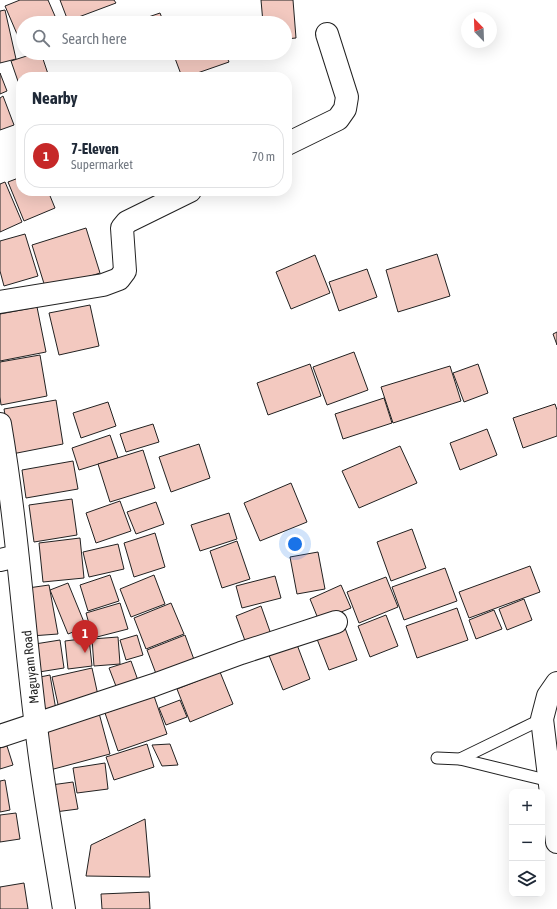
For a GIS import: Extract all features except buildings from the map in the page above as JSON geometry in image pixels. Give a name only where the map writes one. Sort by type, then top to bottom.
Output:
[{"type":"street","points":[[292,142],[338,119],[345,109],[347,97],[327,34]]},
{"type":"street","points":[[0,302],[103,285],[119,279],[125,271],[122,228],[127,222],[180,196]]},
{"type":"street","name":"Maguyam Road","points":[[0,424],[9,558],[64,909]]},
{"type":"street","points":[[0,736],[336,622]]},
{"type":"street","points":[[557,684],[548,696],[542,719],[554,780],[557,842]]},
{"type":"lane","points":[[460,759],[542,719]]},
{"type":"lane","points":[[437,758],[460,759],[554,780]]},
{"type":"place","name":"7-Eleven","points":[[85,653]]}]
